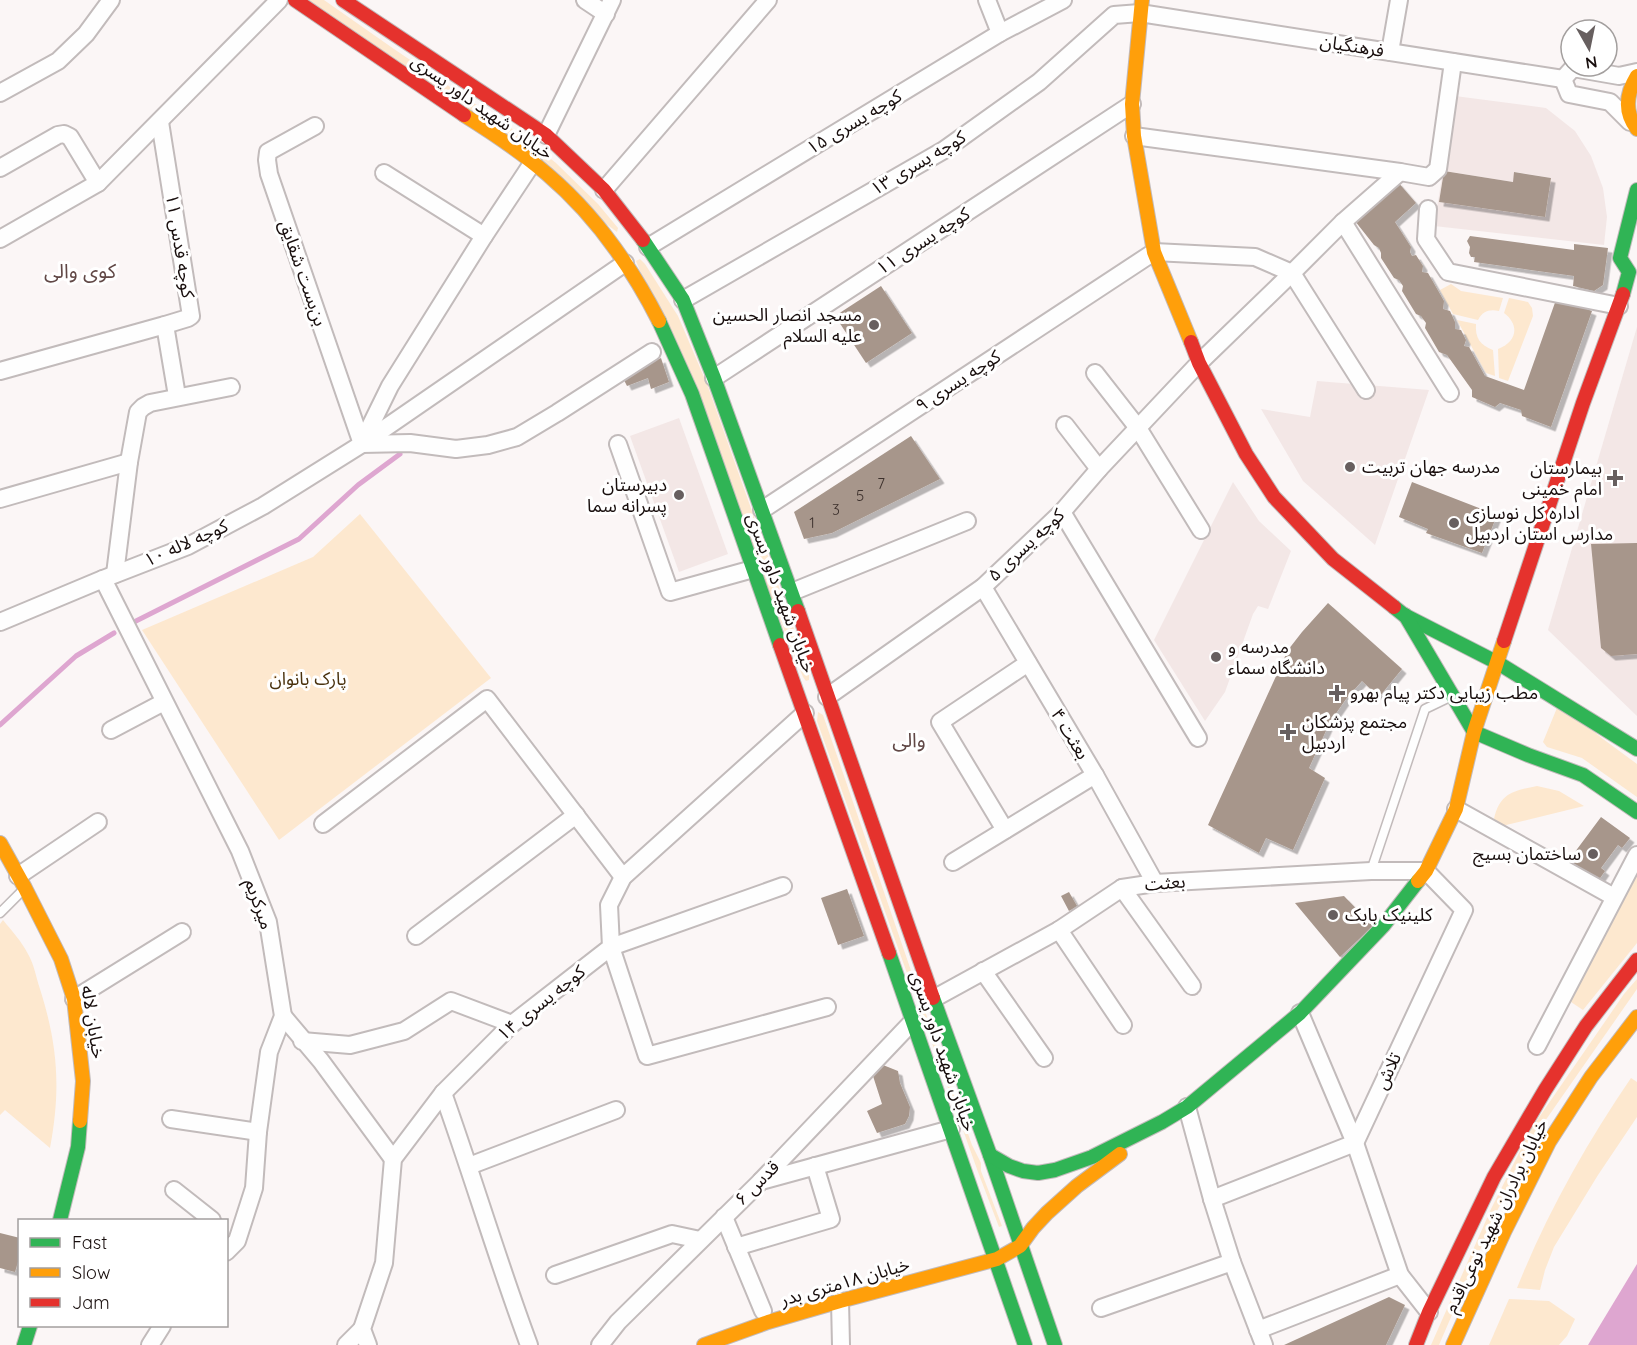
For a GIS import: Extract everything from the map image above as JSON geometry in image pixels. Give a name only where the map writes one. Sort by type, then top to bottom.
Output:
[{"type":"main road","name":"خیابان شهید داور یسری","points":[[295,0],[533,162],[575,200],[604,234],[637,255],[683,300],[792,592],[816,705],[913,1021],[1025,1345]]},
{"type":"main road","name":"خیابان شهید داور یسری","points":[[343,0],[546,135],[603,190],[637,255],[658,316],[692,394],[753,569],[816,705],[933,999],[990,1155],[1055,1345]]},
{"type":"main road","points":[[1141,7],[1132,104],[1134,136],[1154,252],[1198,363],[1246,454],[1274,497],[1333,559],[1404,615],[1498,663],[1637,749]]},
{"type":"main road","points":[[1635,127],[1628,112],[1627,98],[1631,83],[1637,74]]},
{"type":"main road","points":[[1020,1246],[1047,1213],[1077,1186],[1187,1107],[1300,1012],[1383,926],[1426,871],[1456,809],[1474,732],[1583,403],[1633,271],[1620,258],[1637,190]]},
{"type":"main road","points":[[1404,615],[1474,732],[1583,775],[1637,812]]},
{"type":"main road","name":"خیابان لاله","points":[[0,843],[61,959],[74,999],[83,1081],[78,1147],[60,1219]]},
{"type":"main road","name":"خیابان برادران شهید نوعی‌اقدم","points":[[1416,1345],[1429,1312],[1494,1177],[1586,1026],[1637,960]]},
{"type":"main road","name":"خیابان برادران شهید نوعی‌اقدم","points":[[1453,1345],[1504,1232],[1549,1142],[1591,1077],[1637,1017]]},
{"type":"main road","points":[[990,1155],[1006,1166],[1026,1172],[1046,1172],[1076,1164],[1171,1117]]},
{"type":"main road","name":"خیابان ۱۸متری بدر","points":[[704,1345],[768,1322],[997,1259],[1020,1246]]},
{"type":"main road","points":[[24,1345],[30,1327]]},
{"type":"street","points":[[0,93],[58,61],[86,34],[111,0]]},
{"type":"street","points":[[0,238],[98,183],[279,0]]},
{"type":"street","points":[[546,135],[609,7],[585,0]]},
{"type":"street","points":[[603,190],[768,0]]},
{"type":"street","points":[[987,0],[1000,33]]},
{"type":"street","name":"کوچه یسری ۱۵","points":[[362,444],[637,255],[1000,33],[1063,0]]},
{"type":"street","points":[[1141,7],[1156,0]]},
{"type":"street","points":[[1390,52],[1399,0]]},
{"type":"street","name":"فرهنگیان","points":[[1141,7],[1390,52],[1563,79]]},
{"type":"street","name":"کوچه یسری ۱۳","points":[[683,300],[944,150],[1039,82],[1114,15],[1141,7]]},
{"type":"street","points":[[1134,136],[1429,177],[1438,169],[1453,62]]},
{"type":"street","points":[[1635,127],[1610,102],[1569,94],[1563,79],[1573,68],[1619,76],[1637,74]]},
{"type":"street","name":"کوچه یسری ۱۱","points":[[714,378],[1132,104]]},
{"type":"street","name":"کوچه قدس ۱۱","points":[[0,371],[191,316],[160,122]]},
{"type":"street","name":"بن‌بست شقایق","points":[[315,126],[268,152],[268,174],[362,444]]},
{"type":"street","points":[[0,168],[58,135],[64,134],[70,137],[98,183]]},
{"type":"street","points":[[533,162],[390,386],[362,444],[410,443],[456,449],[488,445],[517,437],[652,352]]},
{"type":"street","points":[[384,172],[484,236]]},
{"type":"street","name":"کوچه یسری ۵","points":[[816,705],[982,587],[1062,512],[1198,363],[1344,222],[1400,172]]},
{"type":"street","points":[[1428,209],[1426,239],[1448,272],[1619,306]]},
{"type":"street","points":[[1344,222],[1450,393]]},
{"type":"street","points":[[1154,252],[1255,257],[1292,273],[1366,390]]},
{"type":"street","name":"کوچه یسری ۹","points":[[762,510],[1154,252]]},
{"type":"street","points":[[165,325],[177,396]]},
{"type":"street","points":[[1095,373],[1138,428],[1202,530]]},
{"type":"street","points":[[109,576],[138,412],[150,403],[231,387]]},
{"type":"street","points":[[1065,425],[1099,470]]},
{"type":"street","name":"کوچه لاله ۱۰","points":[[0,622],[188,546],[263,506],[362,444]]},
{"type":"street","points":[[618,444],[670,592],[753,569]]},
{"type":"street","points":[[0,499],[129,462]]},
{"type":"street","points":[[1062,512],[1198,738]]},
{"type":"street","points":[[792,592],[967,521]]},
{"type":"street","name":"میرکریم","points":[[109,576],[164,702],[240,851],[268,922],[282,1016],[269,1052],[258,1132],[254,1188],[230,1242]]},
{"type":"street","name":"بعثت ۴","points":[[982,587],[1095,775],[1155,883]]},
{"type":"street","points":[[1005,830],[940,722],[1028,663]]},
{"type":"street","points":[[323,824],[488,699],[623,877]]},
{"type":"street","points":[[111,730],[164,702]]},
{"type":"street","points":[[816,705],[623,877],[609,905],[610,947],[647,1056],[827,1007]]},
{"type":"street","points":[[953,862],[1095,775]]},
{"type":"street","points":[[1456,809],[1614,897]]},
{"type":"street","points":[[416,936],[576,815]]},
{"type":"street","points":[[22,882],[98,822]]},
{"type":"street","points":[[1537,1046],[1637,855]]},
{"type":"street","name":"بعثت","points":[[933,999],[1059,930],[1122,888],[1155,883],[1371,871],[1426,871]]},
{"type":"street","name":"تلاش","points":[[1355,1143],[1464,910],[1426,871]]},
{"type":"street","name":"کوچه یسری ۱۴","points":[[393,1159],[443,1093],[512,1024],[610,947],[783,886]]},
{"type":"street","points":[[1122,888],[1192,986]]},
{"type":"street","points":[[1059,930],[1123,1025]]},
{"type":"street","points":[[74,999],[182,932]]},
{"type":"street","points":[[983,971],[1044,1058]]},
{"type":"street","points":[[302,1041],[350,1045],[404,1031],[451,1001],[512,1024]]},
{"type":"street","points":[[1300,1012],[1355,1143],[1400,1275],[1429,1312]]},
{"type":"street","points":[[282,1016],[321,1061],[393,1159],[384,1263],[362,1329],[346,1345]]},
{"type":"street","name":"قدس ۶","points":[[600,1345],[618,1322],[760,1182],[913,1021]]},
{"type":"street","points":[[443,1093],[469,1166],[508,1290],[529,1345]]},
{"type":"street","points":[[1187,1107],[1232,1262],[1261,1338],[1400,1275]]},
{"type":"street","points":[[469,1166],[616,1110]]},
{"type":"street","points":[[171,1119],[258,1132]]},
{"type":"street","points":[[760,1182],[951,1129]]},
{"type":"street","points":[[1212,1199],[1355,1143]]},
{"type":"street","points":[[736,1247],[831,1219],[815,1166]]},
{"type":"street","points":[[174,1190],[210,1219]]},
{"type":"street","points":[[724,1217],[763,1311]]},
{"type":"street","points":[[555,1275],[672,1234],[700,1240]]},
{"type":"street","points":[[1101,1308],[1232,1262]]},
{"type":"street","points":[[840,1301],[841,1345]]},
{"type":"street","points":[[150,1345],[161,1327]]},
{"type":"street","points":[[362,1329],[368,1345]]},
{"type":"lane","points":[[1371,871],[1425,709],[1453,696]]},
{"type":"lane","points":[[0,913],[22,882]]},
{"type":"shaded area","points":[[1455,96],[1546,108],[1575,131],[1591,156],[1603,188],[1607,217],[1604,245],[1434,226]],"holes":[[[1444,171],[1513,182],[1515,172],[1551,178],[1545,217],[1439,202]]]},
{"type":"shaded area","name":"بیمارستان امام خمینی","points":[[1637,327],[1637,716],[1548,630]]},
{"type":"shaded area","points":[[1317,381],[1429,390],[1375,545],[1303,481],[1261,409],[1310,417]]},
{"type":"shaded area","name":"دبیرستان پسرانه سما","points":[[679,418],[728,554],[679,572],[630,436]]},
{"type":"shaded area","points":[[1233,482],[1259,521],[1291,551],[1268,609],[1258,606],[1253,614],[1225,692],[1205,721],[1154,640]]},
{"type":"shaded area","points":[[1637,1264],[1637,1345],[1588,1345]]},
{"type":"green space","points":[[306,0],[324,0],[521,135],[556,163],[598,204],[618,228],[617,232]]},
{"type":"green space","points":[[640,259],[678,316],[707,384],[809,672],[809,680],[806,681],[803,677],[636,261]]},
{"type":"green space","points":[[1451,284],[1461,291],[1503,298],[1499,311],[1487,311],[1478,320],[1453,314],[1440,290]]},
{"type":"green space","points":[[1509,298],[1528,302],[1533,316],[1508,381],[1499,378],[1498,349],[1509,342],[1514,333],[1512,323],[1504,313]]},
{"type":"green space","points":[[1457,320],[1476,324],[1479,340],[1493,350],[1495,376],[1486,373]]},
{"type":"green space","name":"پارک بانوان","points":[[360,514],[491,678],[279,840],[142,630],[313,557]]},
{"type":"green space","points":[[1559,703],[1637,764],[1637,797],[1582,758],[1547,747],[1543,742]]},
{"type":"green space","points":[[818,712],[823,715],[937,1046],[1002,1226],[999,1227],[978,1172],[817,721]]},
{"type":"green space","points":[[1537,786],[1559,791],[1584,806],[1502,826],[1494,819],[1504,798],[1514,792]]},
{"type":"green space","points":[[1637,876],[1637,943],[1583,1010],[1568,1000]]},
{"type":"green space","points":[[3,920],[30,958],[51,1030],[56,1068],[56,1106],[50,1148],[5,1110],[0,1115],[0,924]]},
{"type":"green space","points":[[1637,979],[1637,989],[1536,1134],[1496,1213],[1439,1345],[1431,1345],[1491,1209],[1531,1129],[1624,994]]},
{"type":"green space","points":[[1631,1078],[1637,1082],[1637,1117],[1554,1247],[1540,1290],[1517,1288],[1568,1180],[1598,1128]]},
{"type":"green space","points":[[1509,1299],[1549,1301],[1575,1319],[1567,1336],[1559,1345],[1489,1345]]},
{"type":"building","points":[[1444,171],[1513,182],[1514,172],[1551,178],[1545,217],[1439,202]]},
{"type":"building","points":[[1397,181],[1416,203],[1395,222],[1411,247],[1412,256],[1416,255],[1423,266],[1422,272],[1428,273],[1444,301],[1443,309],[1450,311],[1455,322],[1455,329],[1461,330],[1466,340],[1464,346],[1469,347],[1485,376],[1524,390],[1557,297],[1592,311],[1551,427],[1522,416],[1521,410],[1500,403],[1495,407],[1472,397],[1472,390],[1447,355],[1439,352],[1425,328],[1426,323],[1421,316],[1416,314],[1402,291],[1403,286],[1399,280],[1394,278],[1381,258],[1379,248],[1355,221]]},
{"type":"building","points":[[1470,236],[1574,250],[1574,244],[1608,248],[1603,285],[1594,291],[1573,286],[1574,276],[1474,262],[1475,257],[1471,257],[1469,253],[1470,247],[1467,241]]},
{"type":"building","name":"مسجد انصار الحسین علیه السلام","points":[[881,286],[912,333],[866,363],[835,316]]},
{"type":"building","points":[[661,358],[669,382],[651,389],[648,378],[627,386],[622,376]]},
{"type":"building","points":[[911,436],[940,479],[832,533],[804,539],[794,512]]},
{"type":"building","name":"اداره کل نوسازی مدارس استان اردبیل","points":[[1412,482],[1497,515],[1482,553],[1426,533],[1428,529],[1399,517]]},
{"type":"building","points":[[1637,543],[1637,654],[1611,656],[1601,648],[1591,544]]},
{"type":"building","name":"مجتمع پزشکان اردبیل","points":[[1328,603],[1402,669],[1379,697],[1362,681],[1346,699],[1330,722],[1309,768],[1325,778],[1293,850],[1266,838],[1259,853],[1208,825],[1288,650]]},
{"type":"building","name":"ساختمان بسیج","points":[[1601,817],[1630,838],[1622,848],[1618,845],[1601,868],[1605,871],[1598,881],[1569,860]]},
{"type":"building","points":[[847,889],[864,936],[838,945],[821,898]]},
{"type":"building","points":[[1069,892],[1077,906],[1069,911],[1061,896]]},
{"type":"building","name":"کلینیک بابک","points":[[1344,896],[1373,926],[1340,957],[1295,903]]},
{"type":"building","points":[[883,1065],[898,1071],[900,1083],[910,1107],[905,1124],[877,1133],[867,1111],[882,1104],[873,1076]]},
{"type":"building","points":[[0,1233],[18,1238],[18,1262],[15,1272],[0,1268]]},
{"type":"building","points":[[1389,1297],[1405,1305],[1386,1345],[1284,1345]]},
{"type":"waterway","points":[[134,622],[299,539],[358,485],[400,454]]},
{"type":"waterway","points":[[0,725],[76,656],[114,633]]},
{"type":"traffic: fast","points":[[1623,294],[1629,272],[1620,258],[1637,190]]},
{"type":"traffic: fast","points":[[643,240],[683,300],[714,378],[798,611]]},
{"type":"traffic: fast","points":[[659,321],[692,394],[780,645]]},
{"type":"traffic: fast","points":[[1394,607],[1404,615],[1498,663],[1637,749]]},
{"type":"traffic: fast","points":[[1405,615],[1474,732],[1583,775],[1637,812]]},
{"type":"traffic: fast","points":[[990,1155],[1023,1171],[1038,1173],[1055,1170],[1092,1157],[1187,1107],[1300,1013],[1383,926],[1418,881]]},
{"type":"traffic: fast","points":[[889,953],[1025,1345]]},
{"type":"traffic: fast","points":[[933,998],[1055,1345]]},
{"type":"traffic: fast","points":[[60,1219],[78,1147],[80,1121]]},
{"type":"traffic: fast","points":[[24,1345],[30,1327]]},
{"type":"traffic: slow","points":[[1142,0],[1132,104],[1134,136],[1154,252],[1191,342]]},
{"type":"traffic: slow","points":[[1637,76],[1628,103],[1630,116],[1637,129]]},
{"type":"traffic: slow","points":[[464,115],[527,158],[580,206],[624,261],[659,321]]},
{"type":"traffic: slow","points":[[1418,881],[1426,871],[1456,809],[1474,732],[1504,641]]},
{"type":"traffic: slow","points":[[0,843],[61,959],[74,999],[83,1081],[80,1121]]},
{"type":"traffic: slow","points":[[1453,1345],[1504,1232],[1549,1142],[1591,1077],[1637,1017]]},
{"type":"traffic: slow","points":[[704,1345],[768,1322],[997,1259],[1020,1246],[1047,1213],[1077,1186],[1120,1154]]},
{"type":"traffic: jam","points":[[295,0],[464,115]]},
{"type":"traffic: jam","points":[[343,0],[546,135],[604,190],[643,240]]},
{"type":"traffic: jam","points":[[1504,641],[1583,403],[1623,294]]},
{"type":"traffic: jam","points":[[1191,342],[1199,363],[1246,454],[1274,497],[1333,559],[1394,607]]},
{"type":"traffic: jam","points":[[798,611],[933,998]]},
{"type":"traffic: jam","points":[[780,645],[889,953]]},
{"type":"traffic: jam","points":[[1416,1345],[1429,1312],[1494,1177],[1586,1026],[1637,960]]},
{"type":"place","name":"مسجد انصار الحسین علیه السلام","points":[[874,325]]},
{"type":"place","name":"مدرسه جهان تربیت","points":[[1350,467]]},
{"type":"place","name":"بیمارستان امام خمینی","points":[[1615,478]]},
{"type":"place","name":"دبیرستان پسرانه سما","points":[[679,495]]},
{"type":"place","name":"اداره کل نوسازی مدارس استان اردبیل","points":[[1454,523]]},
{"type":"place","name":"مدرسه و دانشگاه سماء","points":[[1216,657]]},
{"type":"place","name":"مطب زیبایی دکتر پیام بهرو","points":[[1337,693]]},
{"type":"place","name":"مجتمع پزشکان اردبیل","points":[[1288,732]]},
{"type":"place","name":"ساختمان بسیج","points":[[1593,854]]},
{"type":"place","name":"کلینیک بابک","points":[[1333,915]]},
{"type":"district","name":"کوی والی","points":[[80,271]]},
{"type":"district","name":"والی","points":[[909,740]]}]
